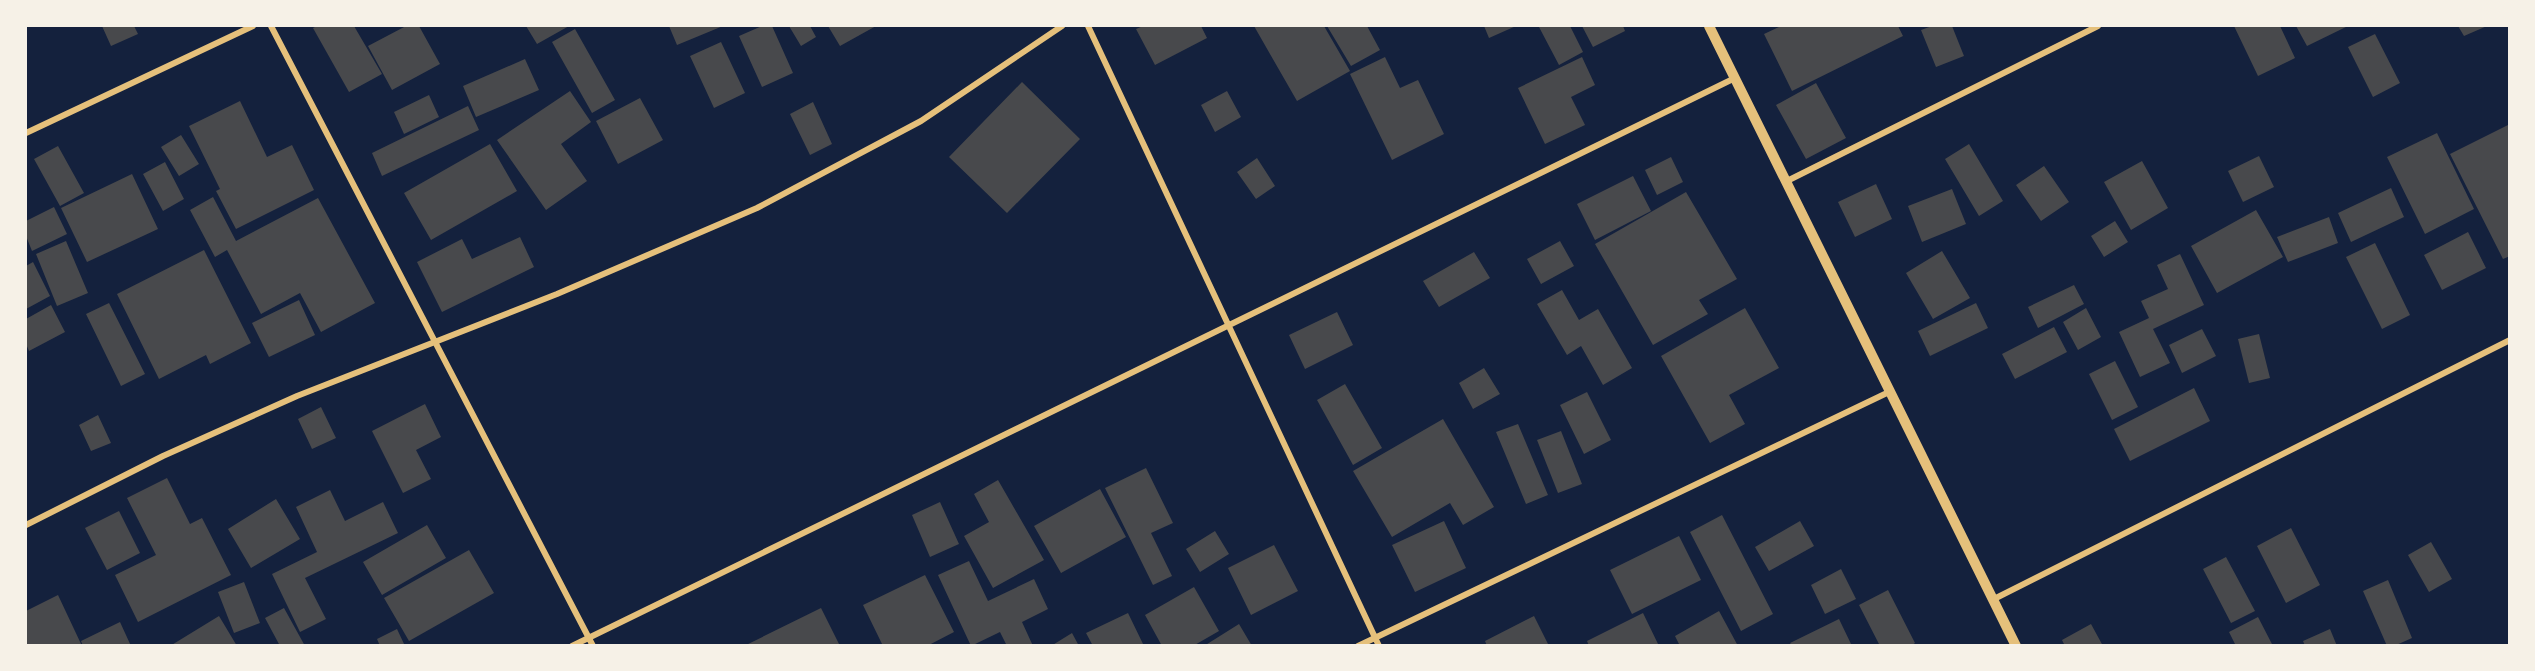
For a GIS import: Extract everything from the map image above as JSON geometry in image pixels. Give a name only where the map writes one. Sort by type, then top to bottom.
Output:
[{"type":"street","points":[[26,133],[253,26]]},
{"type":"street","points":[[271,26],[593,645]]},
{"type":"street","points":[[26,525],[163,456],[297,396],[557,294],[757,208],[921,121],[1062,26]]},
{"type":"street","points":[[1088,26],[1227,326],[1379,645]]},
{"type":"street","points":[[1709,26],[2016,645]]},
{"type":"street","points":[[1787,181],[2098,26]]},
{"type":"street","points":[[572,645],[1735,78]]},
{"type":"street","points":[[1994,599],[2510,340]]},
{"type":"street","points":[[1358,645],[1889,392]]},
{"type":"building","points":[[102,26],[134,26],[138,34],[111,46]]},
{"type":"building","points":[[317,26],[354,26],[382,74],[349,92],[313,28]]},
{"type":"building","points":[[406,26],[419,26],[440,64],[392,90],[368,46]]},
{"type":"building","points":[[526,26],[569,26],[537,44]]},
{"type":"building","points":[[669,26],[723,26],[677,45]]},
{"type":"building","points":[[762,26],[772,26],[793,73],[762,87],[739,36]]},
{"type":"building","points":[[789,26],[810,26],[816,37],[801,46]]},
{"type":"building","points":[[828,26],[876,26],[840,46]]},
{"type":"building","points":[[1143,26],[1201,26],[1207,38],[1155,65],[1136,29]]},
{"type":"building","points":[[1254,26],[1324,26],[1350,71],[1297,101]]},
{"type":"building","points":[[1327,26],[1367,26],[1380,50],[1351,66]]},
{"type":"building","points":[[1484,26],[1516,26],[1489,38]]},
{"type":"building","points":[[1570,26],[1583,52],[1559,65],[1539,27]]},
{"type":"building","points":[[1582,26],[1623,26],[1625,31],[1593,47]]},
{"type":"building","points":[[1781,26],[1898,26],[1903,36],[1792,91],[1764,34]]},
{"type":"building","points":[[1932,26],[1952,26],[1964,56],[1936,67],[1921,30]]},
{"type":"building","points":[[2234,26],[2280,26],[2295,58],[2258,76]]},
{"type":"building","points":[[2296,26],[2348,26],[2307,46]]},
{"type":"building","points":[[2458,26],[2487,26],[2464,36]]},
{"type":"building","points":[[575,29],[615,100],[592,113],[552,42]]},
{"type":"building","points":[[2375,34],[2400,83],[2373,97],[2348,47]]},
{"type":"building","points":[[721,42],[745,93],[714,108],[690,56]]},
{"type":"building","points":[[1385,57],[1400,88],[1418,80],[1444,134],[1392,160],[1350,74]]},
{"type":"building","points":[[1582,57],[1595,85],[1571,97],[1585,125],[1545,144],[1518,88]]},
{"type":"building","points":[[525,59],[539,90],[476,117],[463,86]]},
{"type":"building","points":[[1022,82],[1080,139],[1007,213],[949,157]]},
{"type":"building","points":[[1816,83],[1846,138],[1806,159],[1776,105]]},
{"type":"building","points":[[570,91],[591,122],[561,144],[587,181],[546,210],[497,140]]},
{"type":"building","points":[[1227,91],[1241,117],[1215,132],[1201,105]]},
{"type":"building","points":[[429,95],[439,117],[404,134],[394,112]]},
{"type":"building","points":[[640,98],[663,140],[618,164],[596,121]]},
{"type":"building","points":[[240,101],[267,157],[292,145],[314,190],[236,229],[216,191],[220,189],[189,126]]},
{"type":"building","points":[[813,102],[832,144],[810,155],[790,114]]},
{"type":"building","points":[[468,106],[479,130],[382,176],[372,153]]},
{"type":"building","points":[[2510,124],[2510,256],[2503,259],[2450,154]]},
{"type":"building","points":[[2437,133],[2474,209],[2425,234],[2387,157]]},
{"type":"building","points":[[181,135],[199,164],[179,176],[161,147]]},
{"type":"building","points":[[490,144],[517,191],[431,240],[404,193]]},
{"type":"building","points":[[1969,144],[2003,201],[1979,216],[1945,159]]},
{"type":"building","points":[[58,146],[84,193],[60,206],[34,159]]},
{"type":"building","points":[[2259,156],[2274,187],[2243,202],[2228,171]]},
{"type":"building","points":[[1671,157],[1683,182],[1657,195],[1645,170]]},
{"type":"building","points":[[1257,158],[1275,186],[1256,199],[1237,172]]},
{"type":"building","points":[[2142,161],[2168,208],[2131,230],[2104,182]]},
{"type":"building","points":[[165,162],[184,199],[163,211],[143,174]]},
{"type":"building","points":[[2044,166],[2069,202],[2041,221],[2016,185]]},
{"type":"building","points":[[132,174],[158,229],[87,262],[61,208]]},
{"type":"building","points":[[1633,176],[1651,211],[1595,240],[1577,204]]},
{"type":"building","points":[[1876,184],[1892,219],[1855,237],[1838,202]]},
{"type":"building","points":[[2391,188],[2404,217],[2351,242],[2338,213]]},
{"type":"building","points":[[1952,189],[1966,224],[1922,242],[1908,206]]},
{"type":"building","points":[[1686,192],[1737,279],[1699,300],[1708,314],[1653,345],[1595,244]]},
{"type":"building","points":[[213,197],[236,241],[318,198],[375,303],[321,332],[300,293],[261,314],[227,250],[215,257],[190,210]]},
{"type":"building","points":[[54,207],[67,234],[32,251],[26,236],[26,221]]},
{"type":"building","points":[[2256,210],[2283,257],[2217,293],[2191,246]]},
{"type":"building","points":[[2329,217],[2338,243],[2288,262],[2277,237]]},
{"type":"building","points":[[2115,221],[2128,242],[2104,257],[2091,236]]},
{"type":"building","points":[[2468,232],[2486,268],[2442,290],[2424,255]]},
{"type":"building","points":[[520,237],[534,267],[442,312],[417,262],[462,239],[472,259]]},
{"type":"building","points":[[66,241],[88,293],[57,306],[36,254]]},
{"type":"building","points":[[1560,241],[1574,266],[1541,284],[1527,259]]},
{"type":"building","points":[[2375,243],[2410,315],[2382,329],[2346,257]]},
{"type":"building","points":[[204,250],[251,343],[210,364],[206,355],[159,379],[117,294]]},
{"type":"building","points":[[1942,251],[1970,298],[1933,319],[1906,273]]},
{"type":"building","points":[[1474,252],[1490,278],[1439,307],[1423,281]]},
{"type":"building","points":[[2180,254],[2204,305],[2153,329],[2170,363],[2140,377],[2119,332],[2149,318],[2141,301],[2168,289],[2157,265]]},
{"type":"building","points":[[33,262],[50,296],[26,309],[26,266]]},
{"type":"building","points":[[2074,285],[2084,304],[2038,328],[2028,307]]},
{"type":"building","points":[[1562,290],[1579,320],[1598,309],[1632,368],[1603,385],[1581,346],[1567,355],[1537,304]]},
{"type":"building","points":[[299,300],[315,335],[269,357],[252,323]]},
{"type":"building","points":[[109,303],[145,374],[121,386],[86,314]]},
{"type":"building","points":[[1976,303],[1988,328],[1930,356],[1918,331]]},
{"type":"building","points":[[51,305],[65,332],[29,351],[26,344],[26,319]]},
{"type":"building","points":[[1745,308],[1779,368],[1729,395],[1745,424],[1710,443],[1661,356]]},
{"type":"building","points":[[2086,308],[2101,337],[2078,350],[2063,322]]},
{"type":"building","points":[[1337,312],[1353,345],[1305,369],[1289,335]]},
{"type":"building","points":[[2054,327],[2067,352],[2015,379],[2002,354]]},
{"type":"building","points":[[2202,329],[2216,356],[2182,373],[2169,345]]},
{"type":"building","points":[[2259,334],[2270,378],[2249,383],[2238,339]]},
{"type":"building","points":[[2115,361],[2138,407],[2112,420],[2089,374]]},
{"type":"building","points":[[1484,368],[1500,394],[1473,409],[1459,383]]},
{"type":"building","points":[[1345,384],[1382,448],[1353,465],[1317,400]]},
{"type":"building","points":[[2194,388],[2210,421],[2130,461],[2114,429]]},
{"type":"building","points":[[1587,392],[1611,440],[1584,454],[1560,405]]},
{"type":"building","points":[[425,404],[441,437],[416,450],[431,479],[403,493],[372,431]]},
{"type":"building","points":[[321,407],[336,438],[312,449],[298,419]]},
{"type":"building","points":[[98,415],[111,443],[91,451],[79,425]]},
{"type":"building","points":[[1443,419],[1494,507],[1463,525],[1450,503],[1392,537],[1353,471]]},
{"type":"building","points":[[1518,424],[1548,495],[1526,504],[1496,432]]},
{"type":"building","points":[[1561,431],[1582,484],[1558,493],[1537,440]]},
{"type":"building","points":[[1146,468],[1173,523],[1151,533],[1172,576],[1153,585],[1105,488]]},
{"type":"building","points":[[167,478],[190,524],[202,518],[231,575],[138,622],[115,575],[156,555],[127,498]]},
{"type":"building","points":[[998,480],[1044,560],[993,588],[964,536],[989,522],[974,494]]},
{"type":"building","points":[[1100,489],[1126,537],[1061,573],[1034,526]]},
{"type":"building","points":[[330,490],[345,521],[383,502],[398,533],[305,578],[326,619],[300,632],[272,574],[317,552],[296,507]]},
{"type":"building","points":[[276,499],[300,539],[251,568],[228,529]]},
{"type":"building","points":[[940,502],[959,544],[930,557],[912,515]]},
{"type":"building","points":[[119,511],[140,553],[107,570],[85,528]]},
{"type":"building","points":[[1722,515],[1773,614],[1741,631],[1690,532]]},
{"type":"building","points":[[1444,521],[1466,568],[1415,592],[1392,545]]},
{"type":"building","points":[[1800,521],[1814,546],[1769,571],[1755,547]]},
{"type":"building","points":[[427,525],[446,558],[382,595],[363,562]]},
{"type":"building","points":[[2291,528],[2320,585],[2286,603],[2257,546]]},
{"type":"building","points":[[1215,531],[1229,554],[1200,572],[1186,549]]},
{"type":"building","points":[[1679,536],[1701,580],[1632,614],[1610,570]]},
{"type":"building","points":[[2431,542],[2452,579],[2429,592],[2408,555]]},
{"type":"building","points":[[1274,545],[1298,591],[1251,615],[1228,568]]},
{"type":"building","points":[[469,550],[494,593],[409,641],[384,598]]},
{"type":"building","points":[[2226,557],[2255,611],[2231,623],[2203,569]]},
{"type":"building","points":[[969,561],[988,601],[1034,579],[1048,609],[1022,622],[1033,646],[1007,646],[1000,632],[971,646],[938,575]]},
{"type":"building","points":[[1841,569],[1856,599],[1825,614],[1811,585]]},
{"type":"building","points":[[925,575],[954,632],[927,646],[883,646],[863,605]]},
{"type":"building","points":[[2388,580],[2412,638],[2394,646],[2387,646],[2363,591]]},
{"type":"building","points":[[244,582],[260,623],[234,633],[218,592]]},
{"type":"building","points":[[1194,587],[1219,631],[1193,646],[1162,646],[1145,615]]},
{"type":"building","points":[[1888,590],[1915,643],[1911,646],[1880,646],[1859,605]]},
{"type":"building","points":[[58,595],[82,646],[26,646],[26,611]]},
{"type":"building","points":[[284,608],[305,646],[280,646],[265,618]]},
{"type":"building","points":[[821,608],[840,646],[744,646]]},
{"type":"building","points":[[1719,611],[1738,646],[1680,646],[1675,636]]},
{"type":"building","points":[[1128,613],[1144,646],[1093,646],[1086,633]]},
{"type":"building","points":[[1643,613],[1659,646],[1589,646],[1587,641]]},
{"type":"building","points":[[219,616],[237,646],[170,646]]},
{"type":"building","points":[[1534,616],[1549,646],[1487,646],[1485,641]]},
{"type":"building","points":[[2258,617],[2273,646],[2236,646],[2229,632]]},
{"type":"building","points":[[1839,619],[1852,646],[1792,646],[1790,643]]},
{"type":"building","points":[[120,622],[131,646],[83,646],[81,641]]},
{"type":"building","points":[[1239,624],[1252,646],[1204,646]]},
{"type":"building","points":[[2091,624],[2103,646],[2065,646],[2062,640]]},
{"type":"building","points":[[397,629],[405,646],[380,646],[377,639]]},
{"type":"building","points":[[2330,629],[2337,646],[2305,646],[2303,641]]},
{"type":"building","points":[[1072,633],[1079,646],[1051,646]]}]
